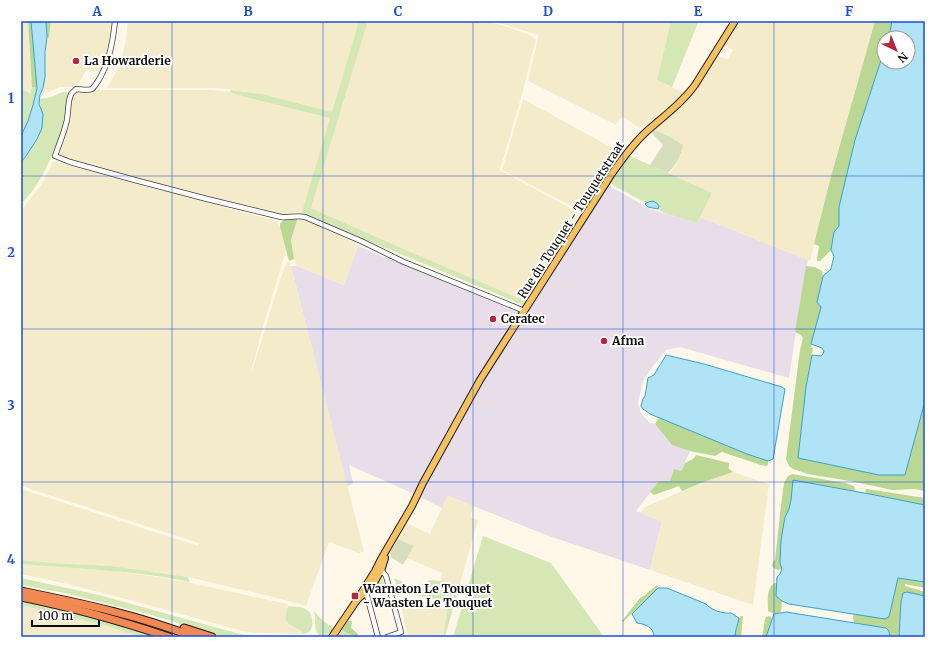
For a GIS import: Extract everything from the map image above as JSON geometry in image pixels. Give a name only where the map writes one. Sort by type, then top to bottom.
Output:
[{"type":"highway","points":[[21,591],[84,604],[130,616],[194,637]]},
{"type":"highway","points":[[21,597],[96,615],[169,637]]},
{"type":"highway","points":[[161,625],[171,624],[212,637]]},
{"type":"main road","name":"Rue du Touquet - Touquetstraat","points":[[357,598],[366,592],[373,584],[387,550],[471,394],[619,163],[630,148],[643,135],[681,102],[690,92],[735,21]]},
{"type":"main road","name":"Rue du Touquet - Touquetstraat","points":[[332,637],[357,598],[378,571]]},
{"type":"street","points":[[115,21],[106,68],[93,88],[86,90],[76,89],[70,94],[67,120],[54,156],[70,162],[154,185],[281,217],[305,217],[361,241],[404,262],[515,306],[524,311]]},
{"type":"street","points":[[378,571],[386,576],[401,632],[394,636],[387,637]]},
{"type":"street","points":[[366,592],[378,637]]},
{"type":"shaded area","points":[[21,21],[28,21],[32,87],[30,94],[21,88]]},
{"type":"shaded area","name":"La Howarderie","points":[[51,21],[114,21],[108,56],[101,72],[86,70],[77,87],[60,87],[49,92],[41,92],[43,88],[47,37],[49,38]]},
{"type":"shaded area","points":[[128,21],[359,21],[332,112],[262,94],[221,88],[107,88],[118,69],[125,45]]},
{"type":"shaded area","points":[[368,21],[485,21],[527,34],[536,39],[500,170],[579,213],[574,224],[525,301],[311,208]]},
{"type":"shaded area","points":[[492,21],[671,21],[657,80],[684,93],[641,129],[623,117],[616,125],[528,81],[539,35]]},
{"type":"shaded area","points":[[739,21],[875,21],[830,180],[810,261],[700,217],[712,193],[669,174],[676,165],[683,145],[669,136],[655,130],[691,96],[717,56],[728,59],[733,50],[724,45]]},
{"type":"shaded area","points":[[211,90],[230,92],[330,118],[301,215],[286,216],[148,182],[61,156],[59,150],[70,101],[73,94],[77,91]]},
{"type":"shaded area","points":[[523,99],[618,151],[617,155],[581,211],[502,170]]},
{"type":"shaded area","points":[[53,161],[277,221],[286,250],[251,372],[281,277],[287,262],[289,261],[364,551],[359,553],[329,542],[306,606],[188,577],[112,566],[21,560],[21,489],[198,546],[199,543],[21,486],[21,211],[44,181]]},
{"type":"shaded area","points":[[608,185],[650,209],[697,223],[700,217],[808,260],[789,378],[680,347],[666,350],[643,381],[638,403],[641,413],[649,422],[655,424],[672,445],[690,451],[681,471],[671,481],[659,481],[636,511],[662,521],[650,570],[549,536],[448,496],[442,508],[349,465],[353,483],[347,487],[291,266],[297,266],[344,285],[358,246],[525,315]]},
{"type":"shaded area","points":[[303,219],[355,243],[358,246],[344,285],[297,266],[294,259],[291,240],[297,220]]},
{"type":"shaded area","points":[[733,472],[769,484],[753,605],[650,570],[662,522],[640,513],[645,507],[701,483]]},
{"type":"shaded area","points":[[447,496],[474,506],[470,517],[478,520],[459,587],[441,581],[442,573],[407,558],[414,546],[398,539],[406,523],[430,534]]},
{"type":"shaded area","points":[[21,564],[116,571],[178,580],[287,604],[288,606],[285,618],[293,627],[304,634],[255,633],[243,631],[130,600],[21,574]]},
{"type":"shaded area","points":[[399,599],[449,610],[443,637],[408,637]]},
{"type":"shaded area","points":[[21,605],[107,626],[140,637],[21,637]]},
{"type":"green space","points":[[28,21],[31,21],[37,88],[32,87]]},
{"type":"green space","points":[[46,21],[51,21],[49,38],[47,37]]},
{"type":"green space","points":[[359,21],[368,21],[311,208],[525,301],[523,305],[306,215],[301,215],[330,118],[230,92],[231,90],[262,94],[332,112]]},
{"type":"green space","points":[[671,21],[695,21],[698,23],[672,87],[657,80]]},
{"type":"green space","points":[[875,21],[892,21],[890,30],[876,30],[876,70],[878,70],[855,140],[839,207],[839,226],[834,232],[831,250],[820,261],[817,261],[819,246],[814,244],[830,180]]},
{"type":"green space","points":[[32,87],[37,88],[29,119],[21,136],[21,88],[30,94]]},
{"type":"green space","points":[[63,92],[68,93],[68,103],[59,138],[49,162],[37,184],[24,201],[21,201],[21,162],[33,146],[41,127],[42,114],[40,99],[51,97]]},
{"type":"green space","points":[[655,130],[669,136],[683,145],[678,160],[668,173],[650,165],[663,145],[652,133]]},
{"type":"green space","points":[[628,155],[712,193],[697,223],[664,213],[658,209],[658,204],[651,201],[646,203],[616,187],[610,182]]},
{"type":"green space","points":[[298,217],[291,240],[294,259],[289,261],[280,223],[286,219]]},
{"type":"green space","points":[[806,266],[815,267],[822,271],[823,276],[817,302],[821,307],[811,347],[813,348],[806,387],[798,458],[879,475],[905,475],[925,401],[925,491],[915,489],[892,490],[808,474],[793,469],[789,466],[786,459],[800,350],[803,338],[795,332]]},
{"type":"green space","points":[[659,418],[768,461],[768,465],[761,465],[722,452],[715,456],[690,451],[672,445],[655,424]]},
{"type":"green space","points":[[696,455],[729,463],[728,468],[733,472],[682,491],[679,486],[654,495],[650,492],[659,481],[670,481],[674,469],[681,471],[685,463],[693,459]]},
{"type":"green space","points":[[792,474],[845,483],[854,486],[855,491],[793,480],[791,500],[785,517],[780,563],[782,569],[778,570],[772,565],[775,560],[784,483],[788,476]]},
{"type":"green space","points":[[867,489],[925,498],[925,505],[866,493],[865,490]]},
{"type":"green space","points":[[483,536],[551,563],[604,637],[453,637]]},
{"type":"green space","points":[[398,539],[414,546],[403,565],[391,557],[390,552]]},
{"type":"green space","points":[[21,560],[112,566],[188,577],[190,582],[127,572],[21,564]]},
{"type":"green space","points":[[21,578],[99,595],[236,633],[250,636],[268,637],[222,637],[148,614],[65,593],[21,585]]},
{"type":"green space","points":[[382,578],[385,587],[384,589],[372,593]]},
{"type":"green space","points":[[394,578],[422,590],[429,580],[441,581],[459,587],[445,637],[443,637],[449,602],[399,592]]},
{"type":"green space","points":[[898,578],[925,582],[925,588],[905,584],[905,586],[925,592],[925,596],[907,592],[903,593],[899,637],[890,637],[889,631],[886,628],[854,623],[854,614],[885,619]]},
{"type":"green space","points":[[774,583],[777,583],[776,596],[782,601],[781,612],[774,614],[768,611],[768,600],[771,586]]},
{"type":"green space","points":[[657,585],[658,588],[623,622],[622,621],[640,598]]},
{"type":"green space","points":[[21,602],[55,609],[156,637],[140,637],[107,626],[21,605]]},
{"type":"green space","points":[[61,603],[78,604],[160,628],[185,637],[177,637],[162,631]]},
{"type":"green space","points":[[288,606],[303,608],[311,614],[312,623],[309,632],[304,634],[289,624],[285,618]]},
{"type":"green space","points":[[314,611],[322,620],[333,628],[327,637],[322,636],[317,632]]},
{"type":"green space","points":[[741,616],[743,616],[741,637],[735,637],[736,626]]},
{"type":"green space","points":[[770,616],[772,619],[766,637],[762,637],[765,619],[766,617]]},
{"type":"green space","points":[[348,621],[352,621],[351,628],[358,634],[358,637],[342,630]]},
{"type":"green space","points":[[342,630],[349,634],[358,637],[337,637]]},
{"type":"water","points":[[31,21],[46,21],[47,37],[45,52],[45,77],[39,104],[43,114],[42,128],[37,139],[21,162],[21,136],[28,121],[37,88]]},
{"type":"water","points":[[892,21],[925,21],[925,401],[905,475],[879,475],[798,458],[806,387],[812,355],[821,356],[824,351],[822,348],[811,344],[821,307],[817,302],[823,276],[831,269],[834,256],[831,250],[834,232],[839,226],[839,207],[855,140],[878,70],[916,70],[916,30],[890,30]]},
{"type":"water","points":[[652,201],[658,204],[658,209],[648,207],[645,204]]},
{"type":"water","points":[[666,355],[704,364],[785,389],[773,459],[768,461],[747,454],[650,414],[643,409],[641,406],[645,396],[648,378],[654,375]]},
{"type":"water","points":[[793,480],[925,505],[925,582],[898,578],[889,617],[885,619],[789,604],[776,596],[777,577],[782,569],[780,563],[781,540],[785,517],[791,500]]},
{"type":"water","points":[[658,588],[667,588],[706,604],[714,610],[724,613],[731,613],[739,618],[735,637],[654,637],[651,628],[637,623],[632,614]]},
{"type":"water","points":[[907,592],[925,596],[925,637],[899,637],[901,602],[903,593]]},
{"type":"water","points":[[786,612],[886,628],[889,631],[890,637],[766,637],[774,614]]},
{"type":"place","name":"La Howarderie","points":[[76,61]]},
{"type":"place","name":"Ceratec","points":[[493,319]]},
{"type":"place","name":"Afma","points":[[604,341]]},
{"type":"place","name":"Warneton Le Touquet - Waasten Le Touquet","points":[[355,596]]}]
